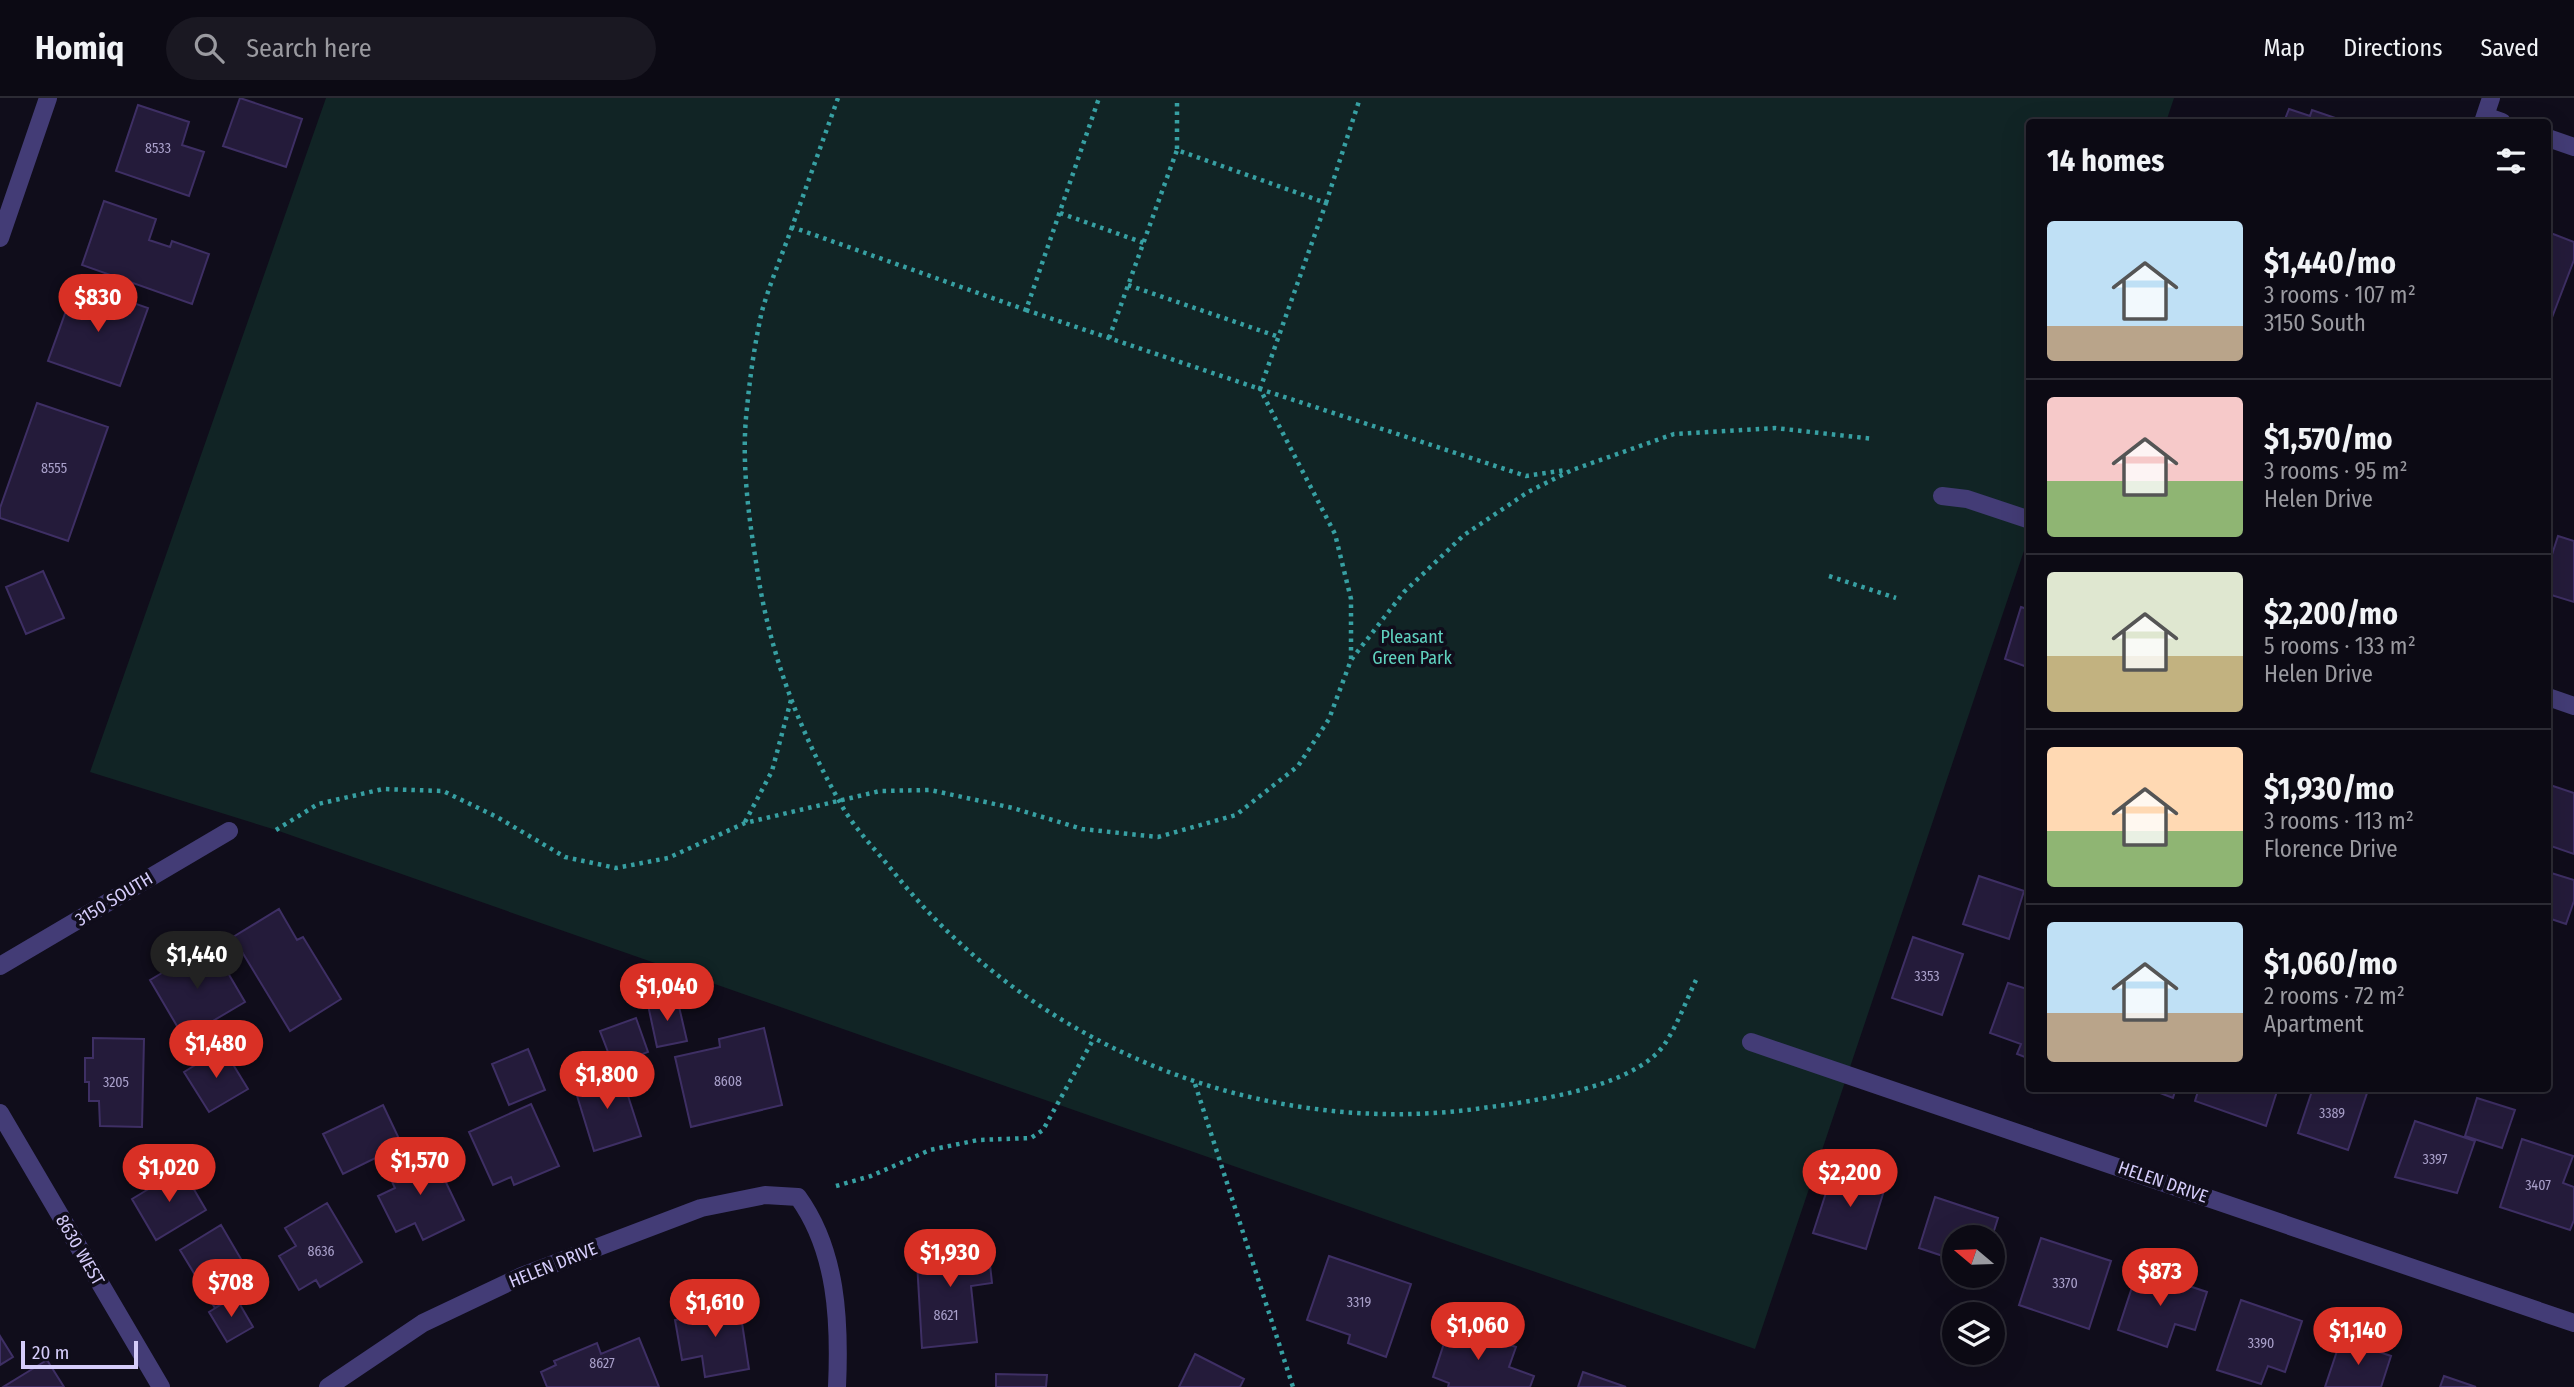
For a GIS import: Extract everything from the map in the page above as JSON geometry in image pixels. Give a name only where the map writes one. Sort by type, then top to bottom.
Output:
[{"type":"street","points":[[0,238],[48,98]]},
{"type":"street","points":[[2484,119],[2491,98]]},
{"type":"street","points":[[2551,139],[2574,147]]},
{"type":"street","points":[[1942,496],[1967,499],[2026,519]]},
{"type":"street","points":[[2551,698],[2574,706]]},
{"type":"street","name":"3150 SOUTH","points":[[0,966],[229,831]]},
{"type":"street","name":"HELEN DRIVE","points":[[1751,1042],[2574,1324]]},
{"type":"street","name":"8630 WEST","points":[[0,1113],[161,1387]]},
{"type":"street","name":"HELEN DRIVE","points":[[328,1387],[423,1323],[522,1276],[701,1208],[765,1195],[798,1196],[822,1236],[832,1281],[839,1348],[836,1387]]},
{"type":"path","points":[[838,98],[762,311],[746,411],[747,504],[764,621],[798,722],[839,801],[920,906],[984,966],[1063,1022],[1094,1038],[1142,1062],[1194,1083],[1328,1111],[1442,1114],[1514,1104],[1580,1089],[1643,1067],[1664,1045],[1696,980]]},
{"type":"path","points":[[1026,310],[1100,98]]},
{"type":"path","points":[[1109,338],[1177,150],[1177,98]]},
{"type":"path","points":[[1351,660],[1351,599],[1335,534],[1260,389],[1360,98]]},
{"type":"path","points":[[1177,150],[1326,202]]},
{"type":"path","points":[[1060,213],[1144,243]]},
{"type":"path","points":[[792,227],[1026,310],[1526,476],[1572,470]]},
{"type":"path","points":[[1128,285],[1279,337]]},
{"type":"path","points":[[276,830],[318,804],[383,789],[443,791],[497,817],[565,858],[616,868],[668,858],[745,823],[880,791],[930,790],[1013,808],[1082,829],[1158,837],[1236,816],[1298,766],[1329,719],[1351,660],[1404,592],[1464,536],[1528,492],[1572,470],[1674,435],[1775,428],[1874,439]]},
{"type":"path","points":[[1829,576],[1896,598]]},
{"type":"path","points":[[745,823],[772,771],[791,700]]},
{"type":"path","points":[[836,1186],[871,1176],[930,1150],[978,1140],[1031,1138],[1043,1130],[1094,1038]]},
{"type":"path","points":[[1194,1083],[1293,1387]]},
{"type":"green space","name":"Pleasant Green Park","points":[[326,98],[2174,98],[2167,119],[2026,119],[2026,545],[1755,1349],[276,830],[90,772]]},
{"type":"building","points":[[240,98],[302,119],[286,167],[223,146]]},
{"type":"building","points":[[138,105],[189,122],[182,145],[204,152],[189,196],[116,171]]},
{"type":"building","points":[[2289,109],[2310,116],[2312,110],[2338,119],[2285,119]]},
{"type":"building","points":[[104,201],[156,219],[149,240],[170,247],[172,241],[209,254],[192,304],[82,265]]},
{"type":"building","points":[[2551,233],[2574,242],[2574,260],[2551,320]]},
{"type":"building","points":[[76,283],[148,308],[120,386],[48,361]]},
{"type":"building","points":[[37,403],[108,427],[68,541],[0,518],[0,508]]},
{"type":"building","points":[[2558,536],[2574,541],[2574,602],[2551,595],[2551,558]]},
{"type":"building","points":[[43,571],[64,618],[26,634],[6,587]]},
{"type":"building","points":[[2021,607],[2026,609],[2026,667],[2005,659]]},
{"type":"building","points":[[2551,785],[2574,793],[2574,854],[2551,846]]},
{"type":"building","points":[[2551,873],[2574,880],[2574,901],[2566,924],[2551,919]]},
{"type":"building","points":[[1979,876],[2024,891],[2009,939],[1963,924]]},
{"type":"building","points":[[279,909],[297,940],[303,937],[341,999],[290,1031],[233,937]]},
{"type":"building","points":[[1913,937],[1963,954],[1942,1015],[1892,998]]},
{"type":"building","points":[[211,944],[245,1002],[184,1038],[150,980]]},
{"type":"building","points":[[2008,983],[2026,989],[2026,1057],[2017,1054],[2021,1044],[1990,1033]]},
{"type":"building","points":[[677,998],[687,1041],[657,1047],[648,1005]]},
{"type":"building","points":[[636,1018],[648,1052],[613,1065],[600,1031]]},
{"type":"building","points":[[764,1028],[782,1105],[691,1127],[675,1057],[720,1047],[719,1039]]},
{"type":"building","points":[[93,1038],[144,1039],[142,1127],[100,1126],[99,1101],[89,1101],[89,1082],[85,1082],[85,1058],[93,1058]]},
{"type":"building","points":[[223,1048],[248,1089],[209,1112],[184,1072]]},
{"type":"building","points":[[528,1049],[545,1090],[509,1105],[492,1064]]},
{"type":"building","points":[[620,1071],[641,1136],[594,1151],[574,1086]]},
{"type":"building","points":[[2157,1092],[2175,1092],[2173,1098]]},
{"type":"building","points":[[2198,1092],[2277,1092],[2266,1126],[2195,1101]]},
{"type":"building","points":[[2312,1092],[2367,1093],[2348,1150],[2298,1133]]},
{"type":"building","points":[[2477,1098],[2515,1110],[2502,1148],[2465,1136]]},
{"type":"building","points":[[531,1104],[559,1166],[514,1185],[511,1177],[493,1185],[469,1132]]},
{"type":"building","points":[[383,1105],[402,1145],[343,1174],[323,1134]]},
{"type":"building","points":[[2415,1121],[2475,1141],[2457,1193],[2395,1177]]},
{"type":"building","points":[[2522,1139],[2573,1156],[2563,1183],[2574,1187],[2574,1220],[2570,1230],[2500,1207]]},
{"type":"building","points":[[430,1149],[464,1220],[423,1240],[415,1223],[396,1232],[378,1196],[395,1188],[387,1171]]},
{"type":"building","points":[[1834,1168],[1886,1184],[1866,1249],[1813,1233]]},
{"type":"building","points":[[182,1169],[206,1210],[156,1240],[132,1199]]},
{"type":"building","points":[[1935,1197],[1998,1218],[1996,1225],[1942,1225],[1942,1256],[1919,1248]]},
{"type":"building","points":[[327,1203],[362,1262],[320,1287],[316,1280],[299,1290],[279,1256],[296,1246],[285,1228]]},
{"type":"building","points":[[221,1225],[255,1283],[215,1308],[180,1250]]},
{"type":"building","points":[[987,1237],[992,1283],[971,1286],[977,1342],[922,1348],[916,1245]]},
{"type":"building","points":[[2041,1238],[2111,1261],[2089,1329],[2019,1305]]},
{"type":"building","points":[[1329,1256],[1411,1284],[1386,1357],[1348,1343],[1350,1335],[1307,1320]]},
{"type":"building","points":[[2138,1269],[2207,1292],[2195,1330],[2175,1324],[2167,1347],[2118,1330]]},
{"type":"building","points":[[235,1296],[253,1327],[227,1342],[209,1312]]},
{"type":"building","points":[[2241,1300],[2302,1321],[2285,1372],[2268,1366],[2261,1384],[2217,1370]]},
{"type":"building","points":[[739,1303],[749,1369],[705,1377],[702,1356],[682,1360],[675,1320],[695,1317],[694,1310]]},
{"type":"building","points":[[1450,1325],[1516,1347],[1509,1367],[1534,1376],[1530,1387],[1448,1387],[1449,1383],[1433,1377]]},
{"type":"building","points":[[0,1336],[13,1357],[0,1365]]},
{"type":"building","points":[[639,1338],[659,1387],[547,1387],[541,1372],[556,1365],[554,1361],[597,1343],[601,1354]]},
{"type":"building","points":[[2341,1339],[2391,1356],[2381,1387],[2325,1387]]},
{"type":"building","points":[[1195,1354],[1244,1379],[1240,1387],[1179,1387]]},
{"type":"building","points":[[47,1360],[64,1387],[3,1387]]},
{"type":"building","points":[[1583,1372],[1626,1387],[1578,1387]]},
{"type":"building","points":[[996,1374],[1047,1375],[1046,1387],[996,1387]]},
{"type":"building","points":[[2444,1376],[2476,1387],[2440,1387]]}]
